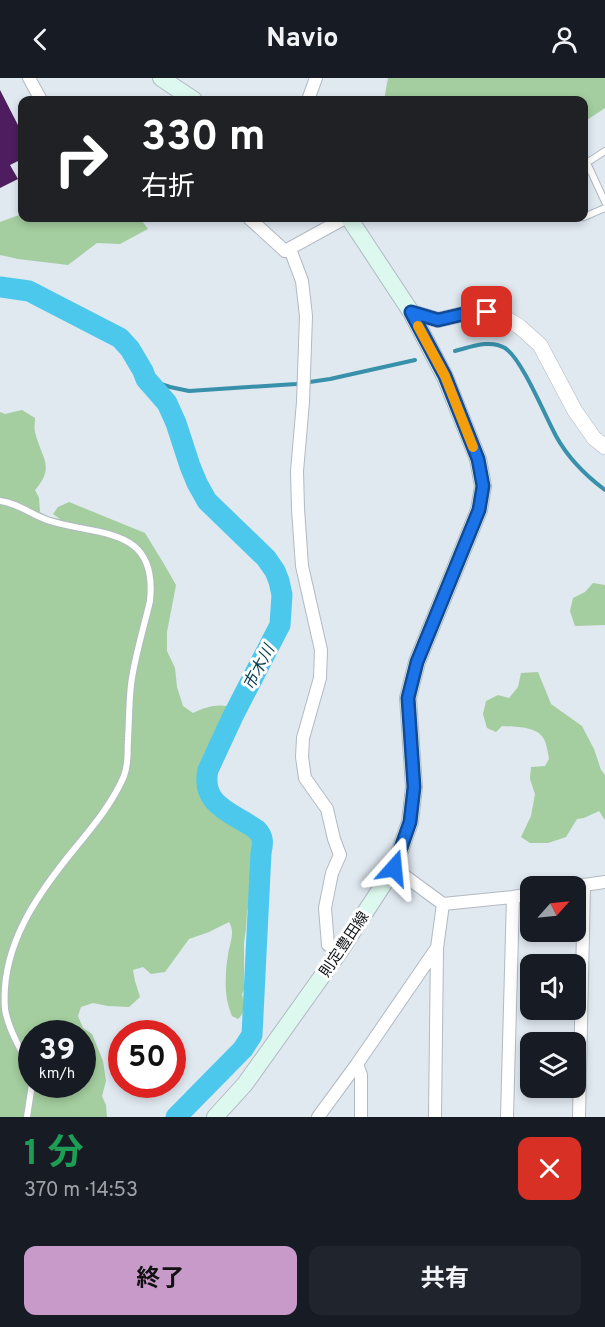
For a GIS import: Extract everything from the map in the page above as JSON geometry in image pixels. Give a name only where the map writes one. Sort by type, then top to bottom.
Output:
[{"type":"main road","points":[[161,78],[188,96]]},
{"type":"main road","name":"則定豊田線","points":[[214,1117],[245,1084],[340,951],[394,868],[410,822],[414,787],[408,698],[417,662],[479,510],[483,486],[478,459],[445,376],[411,312],[350,222]]},
{"type":"street","points":[[29,78],[39,96]]},
{"type":"street","points":[[309,96],[316,78]]},
{"type":"street","points":[[253,222],[285,251],[340,222]]},
{"type":"street","points":[[290,249],[302,282],[306,316],[303,402],[297,471],[302,567],[321,650],[320,678],[303,738],[302,757],[305,778],[327,809],[340,855],[332,873],[325,908],[328,945],[340,951]]},
{"type":"street","points":[[411,312],[438,320],[472,312],[487,312],[507,319],[520,327],[540,345],[576,411],[594,438],[605,447]]},
{"type":"street","points":[[394,868],[443,904],[520,896]]},
{"type":"street","points":[[586,885],[605,882]]},
{"type":"street","points":[[507,1117],[513,897]]},
{"type":"street","points":[[435,1117],[437,948],[443,904]]},
{"type":"street","points":[[579,1117],[580,942]]},
{"type":"street","points":[[318,1117],[437,948]]},
{"type":"street","points":[[357,1064],[361,1075],[361,1117]]},
{"type":"lane","points":[[588,162],[605,151]]},
{"type":"lane","points":[[588,170],[605,202]]},
{"type":"lane","points":[[588,215],[605,208]]},
{"type":"lane","points":[[0,501],[17,505],[46,520],[106,532],[132,543],[142,553],[148,565],[151,588],[131,684],[128,758],[125,773],[108,805],[31,907],[10,949],[4,971],[3,991],[5,1012],[18,1047]]},
{"type":"lane","points":[[27,1117],[30,1098]]},
{"type":"green space","points":[[388,78],[605,78],[605,108],[588,119],[588,96],[385,96]]},
{"type":"green space","points":[[18,215],[18,222],[143,222],[148,229],[120,244],[97,243],[68,265],[0,255],[0,222]]},
{"type":"green space","points":[[22,410],[35,418],[35,432],[46,468],[35,490],[39,498],[40,512],[60,519],[53,514],[58,507],[69,502],[145,533],[164,564],[176,585],[167,632],[167,651],[175,668],[177,687],[183,706],[193,713],[209,707],[227,706],[228,713],[203,774],[204,788],[208,799],[215,806],[252,828],[259,837],[252,844],[251,896],[244,943],[244,990],[242,994],[244,1007],[238,1019],[232,1016],[226,990],[232,934],[229,922],[189,939],[165,972],[151,974],[143,967],[133,970],[140,997],[129,1007],[93,1003],[81,1007],[78,1016],[80,1020],[18,1020],[18,1098],[96,1098],[96,1044],[103,1061],[106,1081],[102,1096],[106,1105],[107,1117],[0,1117],[0,412],[5,414]]},
{"type":"green space","points":[[593,583],[605,585],[605,625],[575,626],[570,611],[573,598],[585,592]]},
{"type":"green space","points":[[538,672],[551,704],[582,726],[605,775],[605,820],[599,811],[577,819],[566,837],[548,843],[530,843],[521,837],[531,816],[535,794],[530,779],[531,767],[545,766],[549,759],[544,739],[536,732],[525,728],[502,726],[496,732],[487,728],[483,714],[486,701],[498,695],[509,698],[518,687],[521,673]]},
{"type":"building","points":[[0,90],[18,125],[18,161],[10,165],[18,179],[0,188]]},
{"type":"waterway","name":"市木川","points":[[0,287],[29,291],[120,338],[130,349],[146,379],[167,403],[190,466],[207,501],[266,558],[275,571],[282,595],[280,625],[233,716],[208,770],[207,782],[209,792],[221,807],[257,830],[261,835],[252,1035],[243,1049],[176,1117]]},
{"type":"waterway","points":[[455,351],[493,344],[505,348],[512,354],[526,375],[566,452],[605,490]]},
{"type":"waterway","points":[[146,379],[189,391],[296,384],[330,379],[415,360]]},
{"type":"slow traffic","points":[[418,326],[445,376],[473,447]]},
{"type":"route","points":[[394,868],[410,822],[414,787],[408,698],[417,662],[479,510],[483,486],[478,459],[445,376],[411,312],[438,320],[472,312],[487,312]]}]
